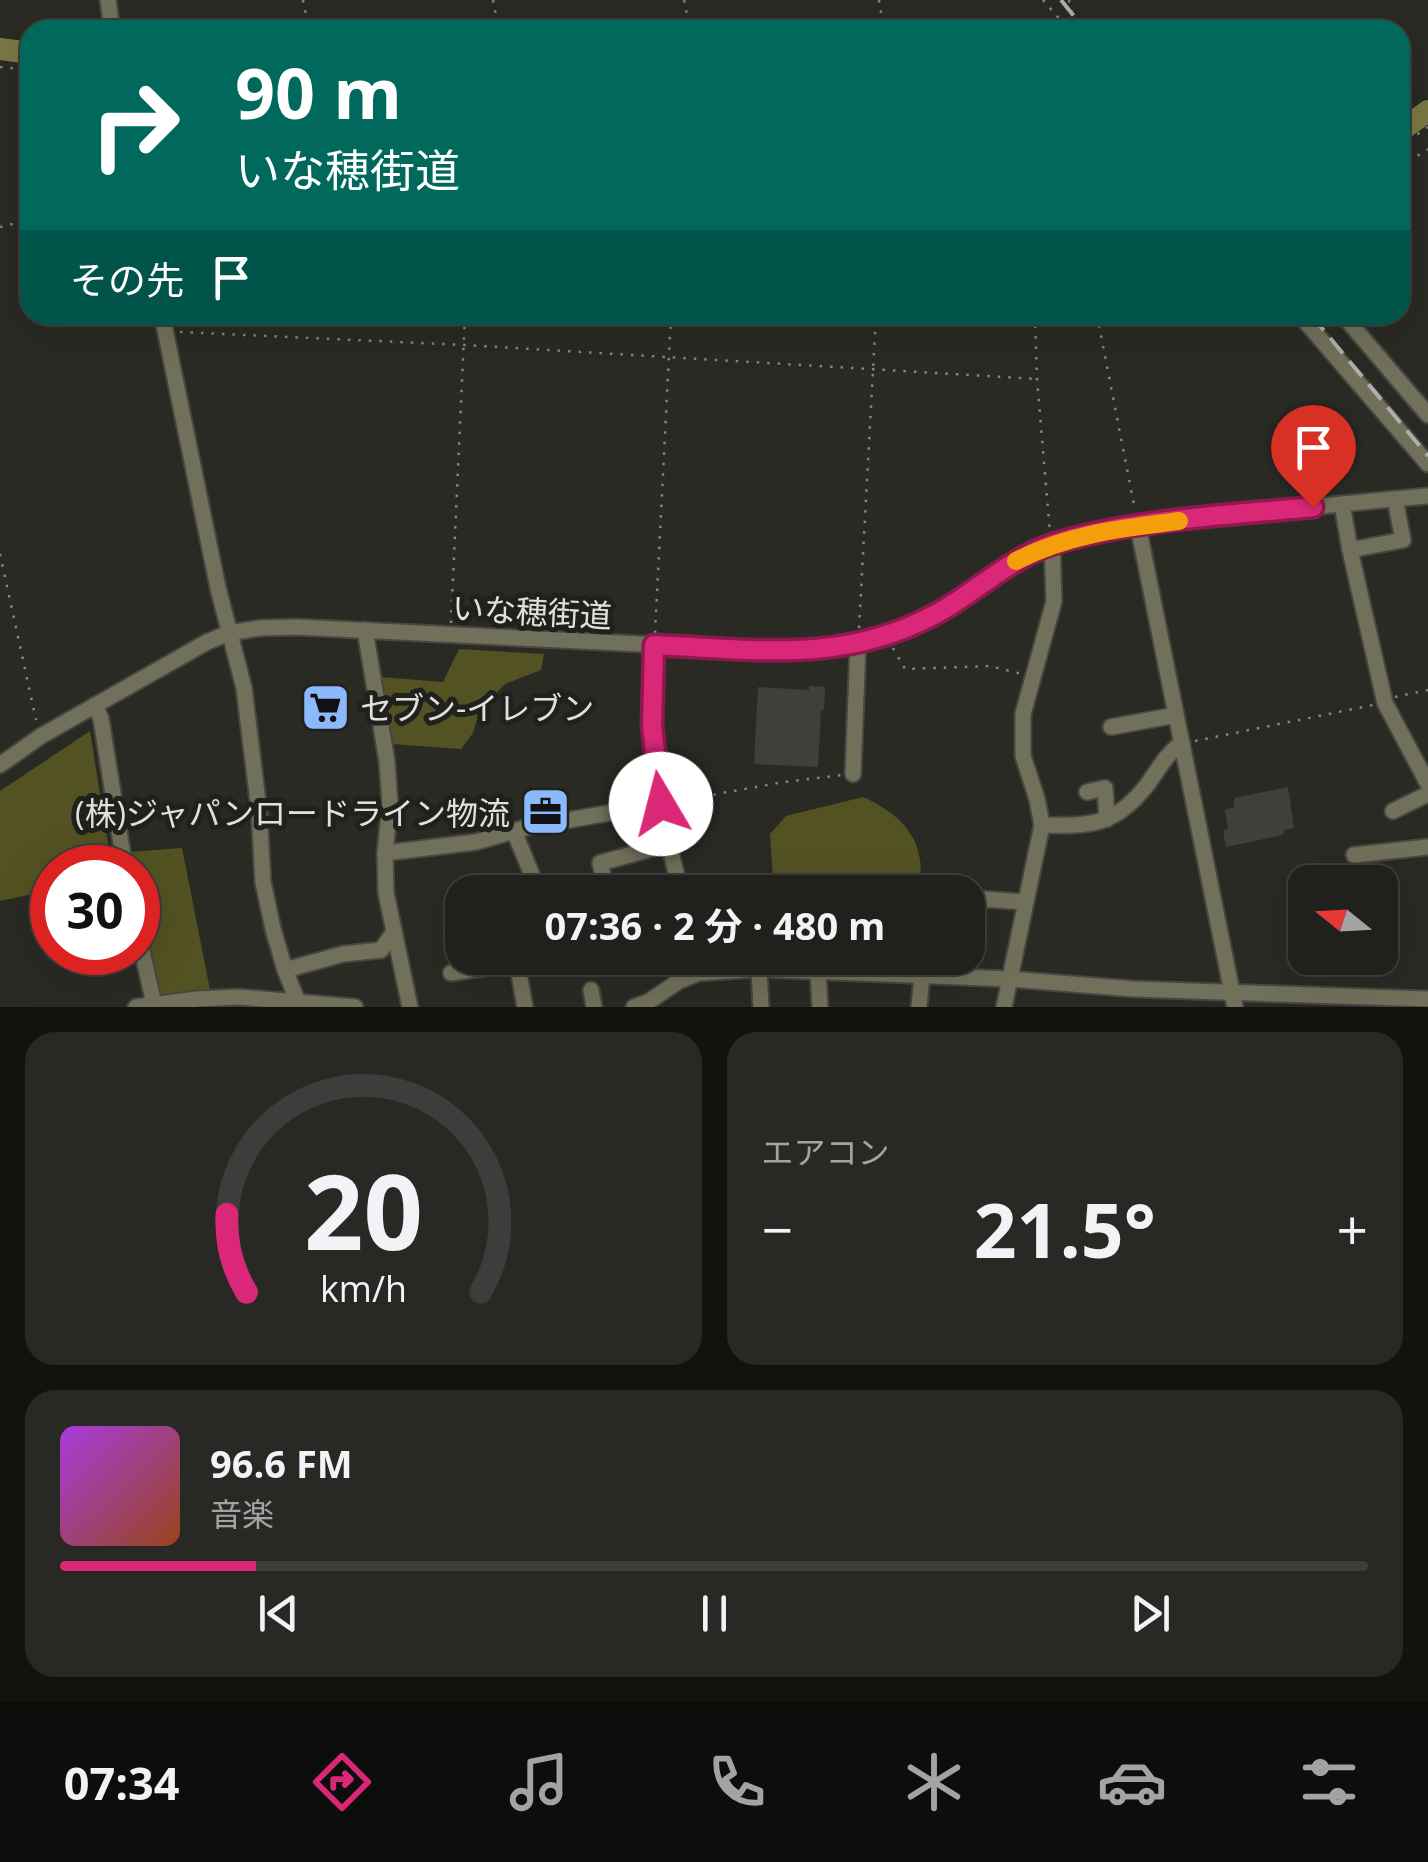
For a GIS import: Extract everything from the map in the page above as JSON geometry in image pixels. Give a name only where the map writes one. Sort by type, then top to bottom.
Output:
[{"type":"street","points":[[164,325],[218,588],[246,702],[263,882],[285,970],[300,1005]]},
{"type":"street","points":[[1309,325],[1428,464]]},
{"type":"street","points":[[1352,325],[1428,415]]},
{"type":"street","name":"いな穂街道","points":[[0,765],[95,705],[230,633],[260,628],[365,630],[808,651],[886,636],[932,616],[1002,568],[1052,544],[1107,530],[1428,496]]},
{"type":"street","points":[[1350,550],[1403,540],[1394,499]]},
{"type":"street","points":[[1342,504],[1384,701],[1428,784],[1394,812]]},
{"type":"street","points":[[1138,526],[1233,999]]},
{"type":"street","points":[[1004,1007],[1042,825],[1023,756],[1023,714],[1054,601],[1052,544]]},
{"type":"street","points":[[365,630],[387,762],[390,804],[386,893],[410,1007]]},
{"type":"street","points":[[853,774],[858,644]]},
{"type":"street","points":[[654,645],[652,726],[661,804],[677,875]]},
{"type":"street","points":[[95,705],[102,719],[121,845]]},
{"type":"street","points":[[1111,727],[1176,715]]},
{"type":"street","points":[[1042,825],[1081,826],[1123,812],[1166,754],[1182,743]]},
{"type":"street","points":[[1087,792],[1105,788],[1107,819]]},
{"type":"street","points":[[385,853],[476,842],[514,831],[661,804]]},
{"type":"street","points":[[514,831],[532,875]]},
{"type":"street","points":[[603,875],[600,863],[669,844]]},
{"type":"street","points":[[1354,854],[1428,847]]},
{"type":"street","points":[[985,899],[1026,902]]},
{"type":"street","points":[[285,970],[344,954],[381,950],[394,932]]},
{"type":"street","points":[[147,975],[154,1004]]},
{"type":"street","points":[[517,975],[525,1007]]},
{"type":"street","points":[[634,1007],[648,1002],[686,975]]},
{"type":"street","points":[[760,975],[760,1007]]},
{"type":"street","points":[[818,975],[820,1007]]},
{"type":"street","points":[[896,975],[1010,979],[1233,999],[1428,999]]},
{"type":"street","points":[[919,1007],[922,976]]},
{"type":"street","points":[[1127,1007],[1134,988]]},
{"type":"street","points":[[591,990],[594,1007]]},
{"type":"street","points":[[136,1007],[238,997],[354,1007]]},
{"type":"path","points":[[1043,0],[1062,20]]},
{"type":"path","points":[[182,325],[262,334],[1037,379]]},
{"type":"path","points":[[450,634],[465,325]]},
{"type":"path","points":[[654,645],[671,325]]},
{"type":"path","points":[[858,644],[875,325]]},
{"type":"path","points":[[1035,325],[1052,544]]},
{"type":"path","points":[[1099,325],[1138,526]]},
{"type":"path","points":[[0,554],[41,736]]},
{"type":"path","points":[[886,636],[905,668],[990,666],[1033,677]]},
{"type":"path","points":[[1182,743],[1428,690]]},
{"type":"path","points":[[661,804],[853,774]]},
{"type":"shaded area","points":[[459,649],[544,654],[541,670],[505,684],[479,712],[473,733],[461,749],[392,744],[380,677],[443,682]]},
{"type":"shaded area","points":[[90,731],[108,845],[30,845],[30,895],[0,901],[0,791]]},
{"type":"shaded area","points":[[863,797],[883,807],[907,829],[918,849],[920,875],[773,875],[770,834],[786,816]]},
{"type":"shaded area","points":[[182,848],[210,990],[158,998],[153,975],[160,975],[160,850]]},
{"type":"building","points":[[809,686],[825,687],[818,767],[754,764],[758,687],[809,690]]},
{"type":"building","points":[[305,695],[342,698],[339,717],[304,715]]},
{"type":"building","points":[[1288,787],[1294,828],[1284,830],[1283,835],[1226,847],[1225,810],[1234,807],[1234,798]]},
{"type":"waterway","points":[[0,49],[20,52]]},
{"type":"waterway","points":[[1410,124],[1428,111]]},
{"type":"railway","points":[[1061,0],[1077,20]]},
{"type":"railway","points":[[1319,325],[1428,456]]},
{"type":"slow traffic","points":[[1016,561],[1080,536],[1179,521]]},
{"type":"place","name":"セブン-イレブン","points":[[325,707]]},
{"type":"place","name":"(株)ジャパンロードライン物流","points":[[545,812]]},
{"type":"route","points":[[661,804],[652,726],[654,645],[808,651],[858,644],[932,616],[1002,568],[1052,544],[1107,530],[1313,507]]}]
